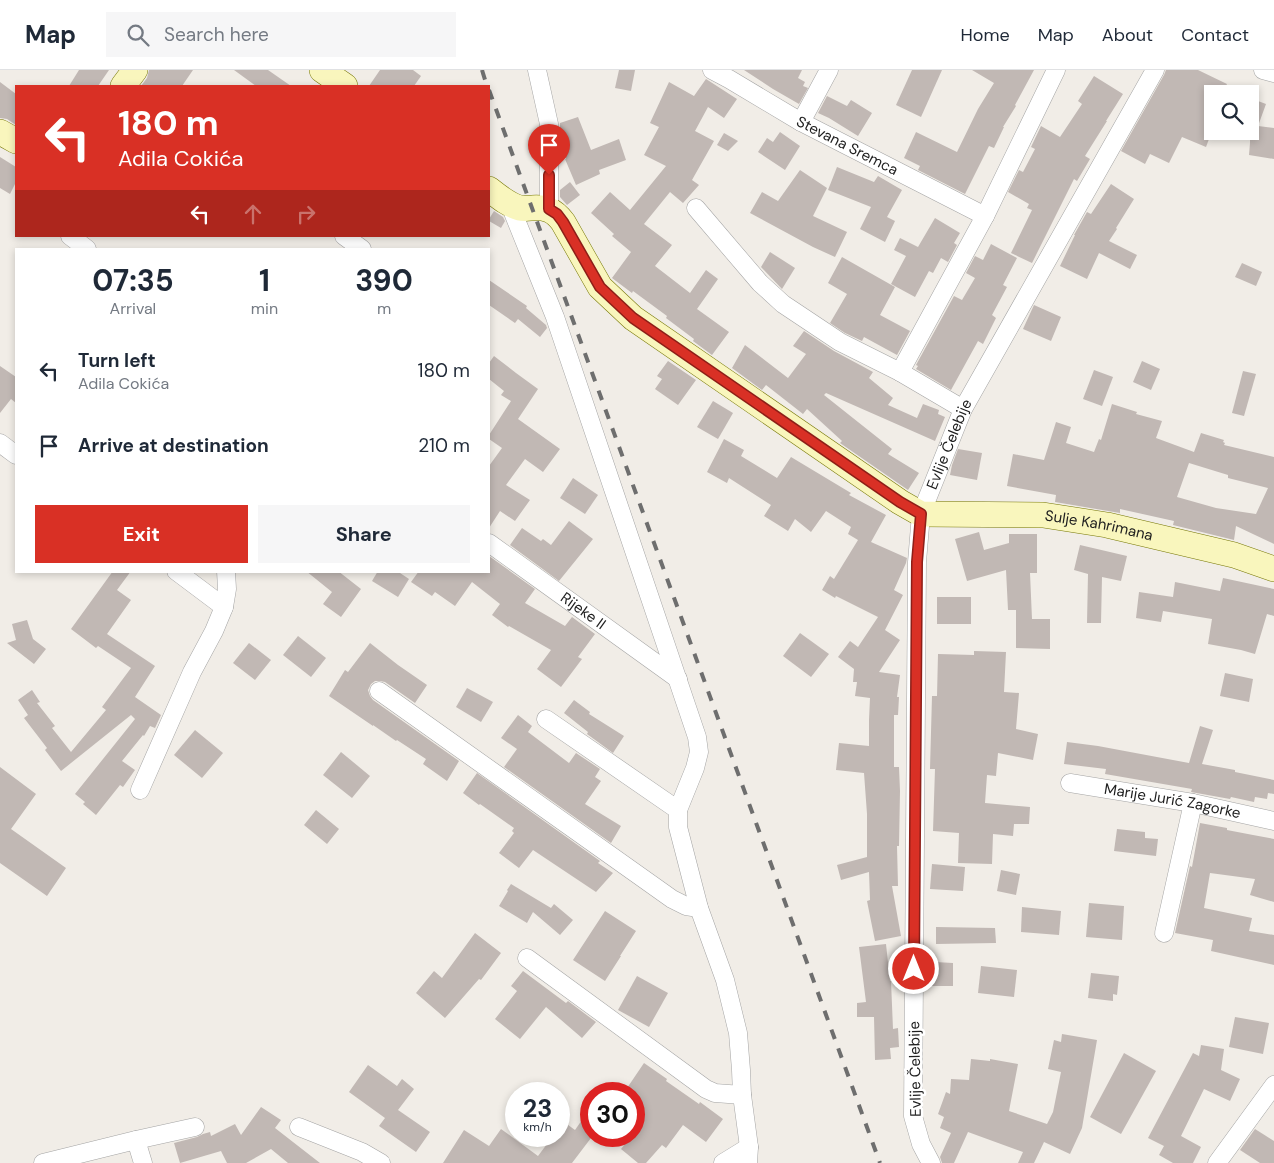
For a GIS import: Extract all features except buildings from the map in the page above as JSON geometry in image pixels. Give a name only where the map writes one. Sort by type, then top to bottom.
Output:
[{"type":"street","points":[[322,70],[344,85]]},
{"type":"street","points":[[537,70],[549,124],[549,209]]},
{"type":"street","name":"Stevana Sremca","points":[[712,70],[801,122],[984,216]]},
{"type":"street","points":[[801,122],[829,70]]},
{"type":"street","points":[[900,372],[984,216],[1056,70]]},
{"type":"street","name":"Evlije Čelebije","points":[[932,1163],[921,1144],[913,1116],[917,572],[921,514],[963,409],[1155,70]]},
{"type":"street","points":[[1263,70],[1274,73]]},
{"type":"street","points":[[0,132],[15,140]]},
{"type":"street","points":[[490,190],[510,205],[522,209],[549,209],[557,214],[600,287],[633,318],[892,497],[921,514]]},
{"type":"street","points":[[510,205],[554,317],[697,737],[699,752],[695,768],[678,810],[678,827],[699,908],[725,980],[738,1033],[748,1155],[723,1163]]},
{"type":"street","points":[[696,208],[760,283],[783,304],[840,342],[900,372],[963,409]]},
{"type":"street","points":[[71,237],[86,248]]},
{"type":"street","points":[[345,237],[361,248]]},
{"type":"street","points":[[0,443],[15,454]]},
{"type":"street","name":"Sulje Kahrimana","points":[[921,514],[1042,515],[1107,525],[1234,555],[1274,569]]},
{"type":"street","name":"Rijeke II","points":[[490,544],[678,679]]},
{"type":"street","points":[[179,573],[224,606]]},
{"type":"street","points":[[140,790],[192,672],[214,631],[224,606],[227,590],[226,573]]},
{"type":"street","points":[[379,691],[672,899],[686,906],[699,908]]},
{"type":"street","points":[[546,719],[678,810]]},
{"type":"street","name":"Marije Jurić Zagorke","points":[[1070,783],[1193,803],[1274,821]]},
{"type":"street","points":[[1164,933],[1193,803]]},
{"type":"street","points":[[527,958],[706,1089],[715,1093],[742,1095]]},
{"type":"street","points":[[1217,1163],[1274,1085]]},
{"type":"street","points":[[43,1163],[195,1127]]},
{"type":"street","points":[[299,1127],[362,1152],[381,1163]]},
{"type":"street","points":[[136,1140],[143,1163]]},
{"type":"railway","points":[[482,70],[487,85]]},
{"type":"railway","points":[[490,93],[880,1163]]},
{"type":"route","points":[[549,175],[549,209],[557,214],[563,222],[600,287],[633,318],[900,502],[921,514],[917,562],[914,969]]}]
